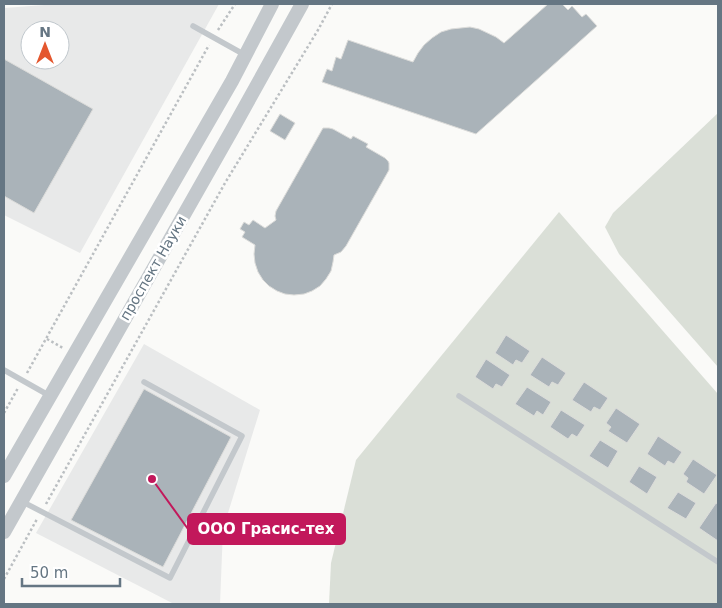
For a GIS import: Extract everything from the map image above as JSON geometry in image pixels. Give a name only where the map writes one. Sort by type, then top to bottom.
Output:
[{"type":"street","name":"проспект Науки","points":[[4,476],[232,80],[272,4]]},
{"type":"street","name":"проспект Науки","points":[[4,532],[302,4]]},
{"type":"lane","points":[[193,26],[245,55]]},
{"type":"lane","points":[[4,370],[50,396]]},
{"type":"lane","points":[[21,501],[170,578],[242,436],[144,382]]},
{"type":"lane","points":[[458,396],[718,562]]},
{"type":"path","points":[[4,413],[234,4]]},
{"type":"path","points":[[4,579],[225,183],[332,4]]},
{"type":"shaded area","points":[[58,4],[219,4],[80,253],[4,215],[4,8]]},
{"type":"shaded area","points":[[718,113],[718,367],[619,254],[605,227],[613,213]]},
{"type":"shaded area","points":[[559,212],[718,394],[718,604],[329,604],[331,563],[356,460]]},
{"type":"shaded area","points":[[144,344],[260,410],[223,529],[220,604],[174,604],[36,533]]},
{"type":"building","points":[[548,4],[562,4],[568,10],[572,6],[582,17],[586,14],[597,26],[476,134],[322,82],[327,69],[332,71],[336,57],[341,59],[348,40],[413,62],[424,45],[432,38],[441,32],[451,29],[470,27],[479,29],[504,43]]},
{"type":"building","points":[[4,59],[20,68],[20,70],[24,70],[93,109],[34,213],[4,196]]},
{"type":"building","points":[[280,114],[295,123],[285,140],[270,131]]},
{"type":"building","points":[[323,128],[333,129],[351,139],[353,136],[368,144],[366,147],[388,161],[389,170],[346,246],[341,252],[334,255],[331,271],[326,279],[320,286],[304,294],[285,294],[269,286],[263,280],[255,263],[255,245],[242,237],[245,232],[240,229],[244,222],[249,225],[253,220],[265,228],[276,220],[276,211]]},
{"type":"building","points":[[506,335],[530,351],[522,363],[516,360],[513,365],[495,353]]},
{"type":"building","points":[[542,357],[566,373],[558,385],[552,382],[549,387],[530,375]]},
{"type":"building","points":[[486,359],[510,375],[502,387],[496,384],[493,389],[475,377]]},
{"type":"building","points":[[584,382],[608,398],[600,410],[594,407],[591,412],[572,400]]},
{"type":"building","points":[[527,387],[551,402],[543,415],[537,411],[534,416],[515,404]]},
{"type":"building","points":[[144,389],[231,437],[163,567],[71,520]]},
{"type":"building","points":[[616,408],[640,424],[627,443],[608,431],[611,427],[606,423]]},
{"type":"building","points":[[561,410],[585,425],[577,437],[572,434],[568,439],[550,427]]},
{"type":"building","points":[[658,436],[682,452],[674,464],[668,461],[665,466],[647,454]]},
{"type":"building","points":[[600,440],[618,451],[608,468],[589,456]]},
{"type":"building","points":[[693,459],[717,475],[704,494],[686,482],[688,478],[683,474]]},
{"type":"building","points":[[639,466],[657,477],[647,494],[629,482]]},
{"type":"building","points":[[678,492],[696,503],[686,519],[667,508]]},
{"type":"building","points":[[716,503],[718,504],[718,541],[699,528]]},
{"type":"place","name":"ООО Грасис-тех","points":[[152,479]]}]
